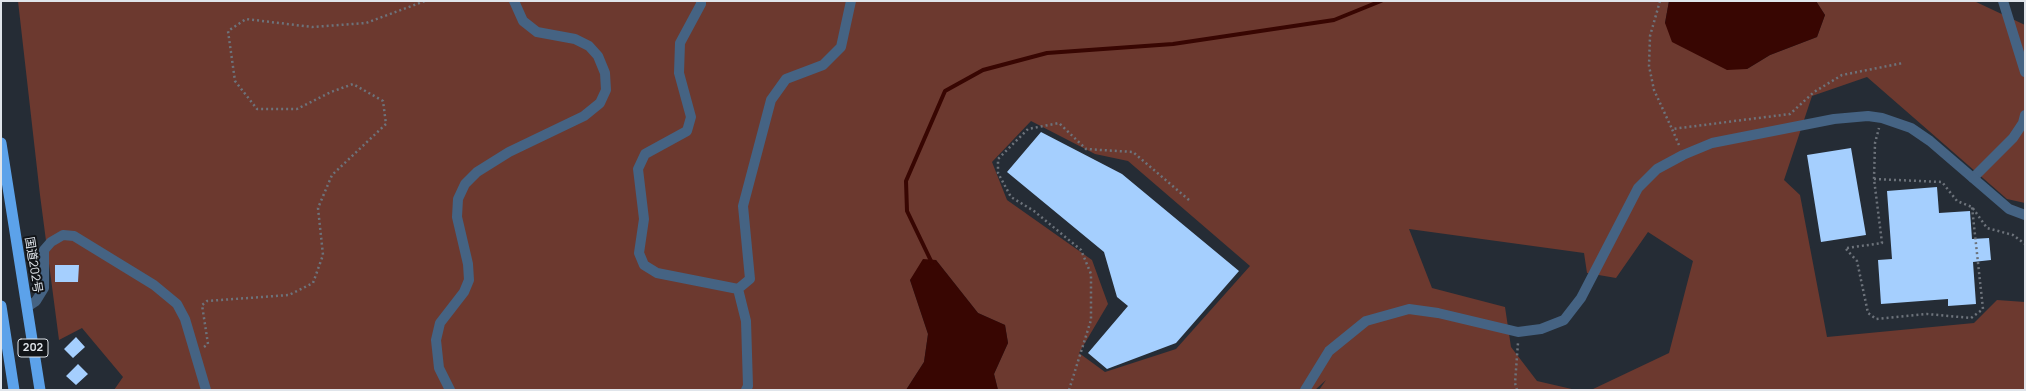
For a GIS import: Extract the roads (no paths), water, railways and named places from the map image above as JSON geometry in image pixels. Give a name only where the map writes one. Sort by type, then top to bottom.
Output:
[{"type":"highway","name":"国道202号","points":[[1,144],[40,390]]},
{"type":"highway","name":"202","points":[[1,306],[14,390]]},
{"type":"street","points":[[450,390],[439,368],[436,340],[440,323],[464,292],[469,280],[468,264],[457,217],[458,199],[465,184],[477,172],[510,152],[584,116],[600,103],[606,90],[605,73],[598,56],[589,46],[576,39],[537,32],[523,21],[514,1]]},
{"type":"street","points":[[701,1],[701,4],[680,43],[679,73],[691,117],[687,131],[645,154],[638,169],[644,219],[639,253],[644,265],[657,272],[738,289]]},
{"type":"street","points":[[738,289],[750,279],[743,206],[771,100],[786,79],[823,65],[841,47],[851,1]]},
{"type":"street","points":[[2003,1],[2025,72]]},
{"type":"street","points":[[1305,390],[1329,350],[1366,321],[1409,309],[1438,313],[1518,332],[1541,329],[1564,320],[1581,298],[1638,188],[1657,169],[1683,155],[1712,143],[1834,119],[1868,116],[1882,118],[1911,128],[1930,141],[2009,209],[2025,215]]},
{"type":"street","points":[[1973,178],[2013,138],[2024,120]]},
{"type":"street","points":[[26,306],[36,301],[44,288],[44,250],[51,242],[63,235],[74,236],[154,285],[177,304],[185,319],[197,355],[206,390]]},
{"type":"street","points":[[738,289],[746,321],[748,386],[746,390]]},
{"type":"waterway","points":[[932,263],[907,211],[906,181],[945,91],[983,70],[1047,53],[1173,44],[1334,20],[1381,1]]}]
